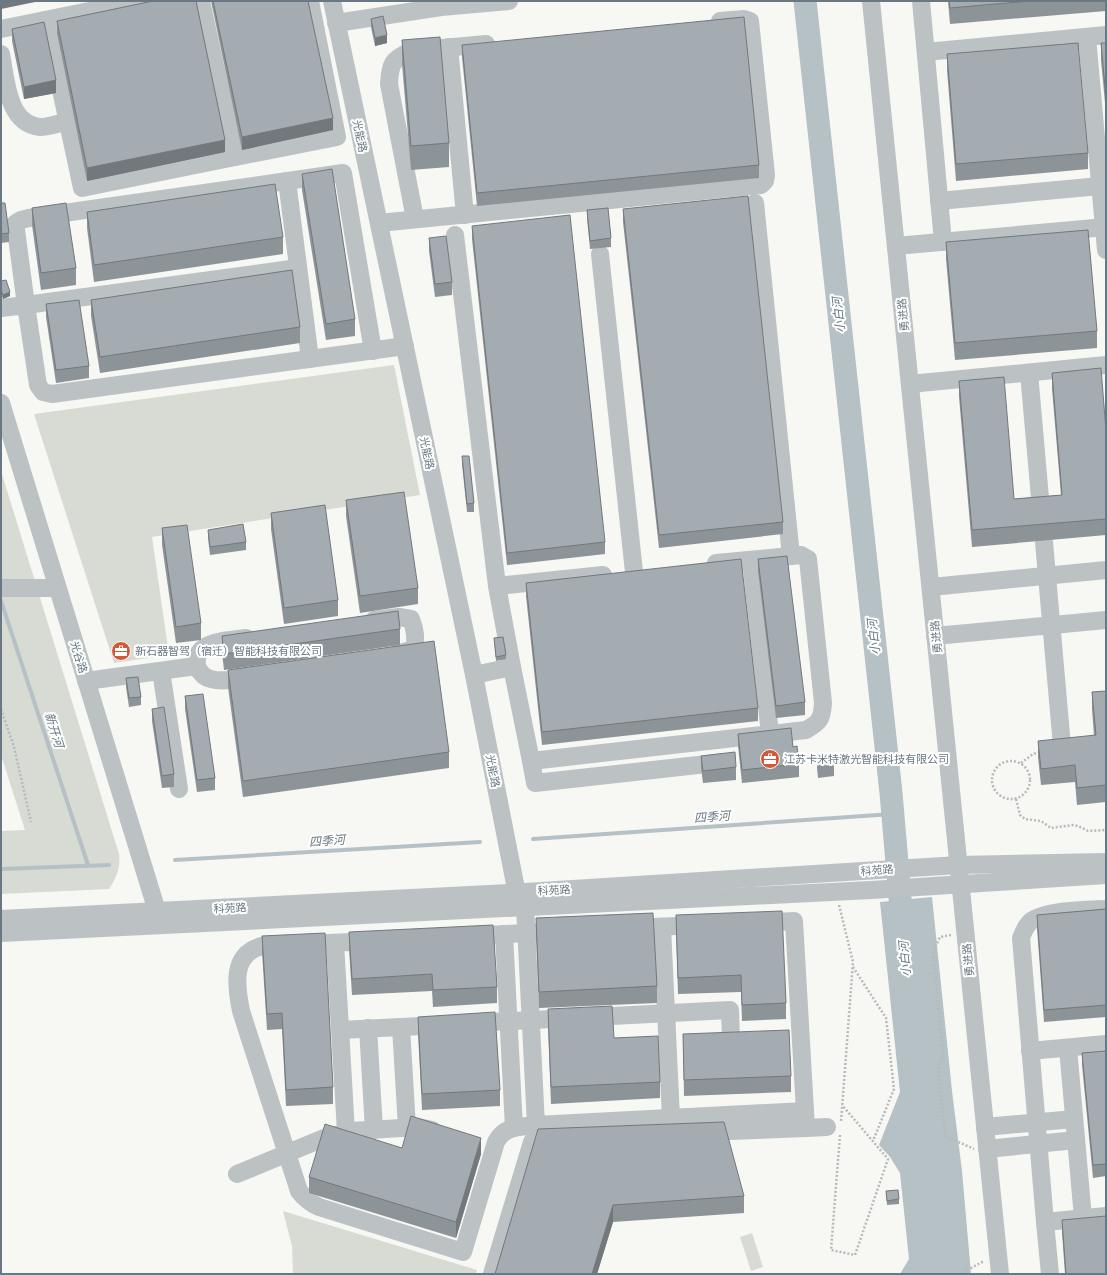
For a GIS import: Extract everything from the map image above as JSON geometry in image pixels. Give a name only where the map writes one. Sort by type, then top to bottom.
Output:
[{"type":"street","points":[[1,29],[139,1]]},
{"type":"street","points":[[201,1],[235,157]]},
{"type":"street","points":[[46,20],[82,188],[337,137],[310,1]]},
{"type":"street","name":"光能路","points":[[332,1],[474,676],[526,933],[536,1124]]},
{"type":"street","points":[[336,23],[379,9],[509,1]]},
{"type":"street","name":"勇进路","points":[[871,1],[1000,1274]]},
{"type":"street","points":[[921,1],[943,242]]},
{"type":"street","points":[[379,223],[761,185],[765,181],[766,175],[750,22],[744,19],[705,22]]},
{"type":"street","points":[[926,52],[1106,35]]},
{"type":"street","points":[[1087,36],[1106,250]]},
{"type":"street","points":[[415,220],[389,84],[390,69],[400,55],[411,51],[504,42]]},
{"type":"street","points":[[449,47],[465,215]]},
{"type":"street","points":[[1,54],[10,102],[18,115],[30,123],[42,127],[68,121]]},
{"type":"street","points":[[373,351],[343,173],[21,220],[16,223],[38,385],[42,392],[52,394],[373,351],[405,346]]},
{"type":"street","points":[[287,181],[310,359]]},
{"type":"street","points":[[940,201],[1102,193]]},
{"type":"street","points":[[755,203],[791,556]]},
{"type":"street","points":[[896,246],[1105,227]]},
{"type":"street","points":[[455,235],[497,586],[531,762],[806,730],[817,724],[822,716],[823,703],[808,559],[801,555],[696,565]]},
{"type":"street","points":[[497,586],[642,571],[600,254]]},
{"type":"street","points":[[1,308],[298,268]]},
{"type":"street","points":[[910,384],[1106,365]]},
{"type":"street","points":[[1029,373],[1041,509]]},
{"type":"street","name":"光谷路","points":[[1,403],[157,912]]},
{"type":"street","points":[[1044,542],[1062,746]]},
{"type":"street","points":[[751,560],[770,734]]},
{"type":"street","points":[[930,587],[1106,570]]},
{"type":"street","points":[[2,588],[58,588]]},
{"type":"street","points":[[361,622],[399,617],[411,619],[415,629],[416,642],[414,649],[401,654],[378,657]]},
{"type":"street","points":[[936,636],[1106,620]]},
{"type":"street","points":[[196,666],[198,654],[207,646],[215,642],[261,636]]},
{"type":"street","points":[[86,681],[196,666]]},
{"type":"street","points":[[196,666],[205,676],[215,680],[264,675]]},
{"type":"street","points":[[474,676],[512,667]]},
{"type":"street","points":[[161,671],[179,789]]},
{"type":"street","name":"科苑路","points":[[1,933],[520,902],[938,866],[1106,862]]},
{"type":"street","name":"科苑路","points":[[1,919],[157,912],[872,890],[1106,875]]},
{"type":"street","points":[[1050,1274],[1021,938],[1024,929],[1038,917],[1069,911],[1106,909]]},
{"type":"street","points":[[740,924],[794,921],[793,1038],[805,1120]]},
{"type":"street","points":[[614,929],[717,925]]},
{"type":"street","points":[[662,927],[666,1013],[676,1044],[671,1118]]},
{"type":"street","points":[[450,937],[574,931]]},
{"type":"street","points":[[504,934],[514,1128]]},
{"type":"street","points":[[388,940],[262,946],[255,948],[243,958],[238,975],[236,984],[241,1011],[299,1191],[311,1204],[463,1252],[489,1141],[499,1136],[504,1131],[536,1124],[671,1118],[805,1120],[827,1127]]},
{"type":"street","points":[[335,943],[346,1132]]},
{"type":"street","points":[[340,1030],[730,1010],[731,1041]]},
{"type":"street","points":[[401,1027],[407,1128]]},
{"type":"street","points":[[368,1028],[374,1130]]},
{"type":"street","points":[[1030,1051],[1106,1044]]},
{"type":"street","points":[[1068,1048],[1083,1218]]},
{"type":"street","points":[[985,1127],[1074,1119]]},
{"type":"street","points":[[492,1274],[532,1142],[542,1139],[805,1120]]},
{"type":"street","points":[[237,1174],[324,1138],[346,1132],[424,1128],[446,1133]]},
{"type":"street","points":[[987,1149],[1076,1140]]},
{"type":"street","points":[[1045,1222],[1106,1216]]},
{"type":"path","points":[[1,709],[14,747],[31,822]]},
{"type":"path","points":[[1021,763],[1032,754],[1062,746]]},
{"type":"path","points":[[1010,760],[1021,763],[1030,773],[1030,786],[1022,796],[1016,799],[1003,797],[994,788],[992,782],[995,770],[1004,762],[1010,760]]},
{"type":"path","points":[[1016,799],[1020,815],[1025,819],[1041,821],[1051,828],[1073,825],[1088,831],[1106,830]]},
{"type":"path","points":[[835,891],[853,966],[842,1105],[832,1250],[855,1255],[888,1159],[842,1105]]},
{"type":"path","points":[[940,937],[933,952],[943,1053],[938,1069],[945,1136],[962,1144]]},
{"type":"path","points":[[853,966],[886,1018],[894,1089],[872,1141]]},
{"type":"path","points":[[960,1274],[975,1266]]},
{"type":"shaded area","points":[[394,365],[420,495],[152,537],[169,655],[114,663],[34,414]]},
{"type":"shaded area","points":[[1,471],[119,854],[117,873],[109,889],[1,894],[1,831],[25,830],[1,755]]},
{"type":"shaded area","points":[[283,1211],[477,1270],[476,1274],[293,1274],[292,1246]]},
{"type":"shaded area","points":[[752,1233],[763,1267],[751,1271],[740,1237]]},
{"type":"water","points":[[932,897],[952,1091],[962,1171],[971,1274],[900,1274],[909,1259],[900,1173],[890,1157],[879,1145],[900,1092],[880,902]]},
{"type":"building","points":[[153,1],[196,1],[225,140],[87,168],[57,21]]},
{"type":"building","points":[[213,1],[308,1],[333,118],[242,137]]},
{"type":"building","points":[[949,1],[1030,1],[950,8]]},
{"type":"building","points":[[383,16],[387,35],[375,38],[371,19]]},
{"type":"building","points":[[744,17],[759,165],[477,193],[462,45]]},
{"type":"building","points":[[44,22],[56,80],[24,87],[12,29]]},
{"type":"building","points":[[440,37],[449,143],[411,146],[402,40]]},
{"type":"building","points":[[1078,43],[1088,153],[956,164],[947,54]]},
{"type":"building","points":[[1101,43],[1106,43],[1106,98]]},
{"type":"building","points":[[332,169],[355,319],[326,324],[302,174]]},
{"type":"building","points":[[275,184],[283,237],[94,265],[87,212]]},
{"type":"building","points":[[748,196],[783,522],[659,535],[623,209]]},
{"type":"building","points":[[1,203],[5,203],[9,233],[1,234]]},
{"type":"building","points":[[66,203],[76,268],[41,273],[32,208]]},
{"type":"building","points":[[608,208],[611,238],[590,241],[587,210]]},
{"type":"building","points":[[570,215],[605,542],[507,553],[472,226]]},
{"type":"building","points":[[1088,230],[1097,331],[955,343],[946,242]]},
{"type":"building","points":[[446,236],[452,282],[435,284],[429,238]]},
{"type":"building","points":[[292,270],[300,327],[100,357],[91,300]]},
{"type":"building","points":[[6,280],[10,292],[3,295],[1,281]]},
{"type":"building","points":[[79,300],[89,366],[56,370],[46,304]]},
{"type":"building","points":[[1101,368],[1106,431],[1106,519],[972,530],[959,381],[1004,377],[1014,499],[1062,495],[1052,373]]},
{"type":"building","points":[[462,456],[469,456],[474,503],[467,504]]},
{"type":"building","points":[[404,492],[418,588],[360,596],[346,500]]},
{"type":"building","points":[[325,505],[338,600],[284,608],[271,513]]},
{"type":"building","points":[[243,524],[246,542],[210,547],[208,530]]},
{"type":"building","points":[[187,525],[201,623],[176,627],[162,528]]},
{"type":"building","points":[[787,556],[805,702],[776,706],[758,559]]},
{"type":"building","points":[[741,559],[758,708],[542,732],[526,583]]},
{"type":"building","points":[[398,611],[400,629],[224,654],[222,636]]},
{"type":"building","points":[[503,637],[506,655],[496,657],[494,638]]},
{"type":"building","points":[[434,641],[449,752],[243,781],[228,670]]},
{"type":"building","points":[[138,677],[141,697],[129,698],[126,678]]},
{"type":"building","points":[[1106,691],[1106,785],[1077,788],[1075,765],[1041,769],[1038,741],[1096,735],[1092,692]]},
{"type":"building","points":[[203,694],[215,778],[197,780],[185,696]]},
{"type":"building","points":[[164,707],[174,774],[162,776],[152,709]]},
{"type":"building","points":[[791,728],[793,747],[797,746],[799,764],[742,770],[738,734]]},
{"type":"building","points":[[735,752],[736,767],[703,771],[701,756]]},
{"type":"building","points":[[833,754],[834,763],[818,765],[817,756]]},
{"type":"building","points":[[1106,909],[1106,1005],[1044,1010],[1037,915]]},
{"type":"building","points":[[782,911],[786,1003],[742,1005],[741,975],[678,978],[676,915]]},
{"type":"building","points":[[653,913],[657,986],[539,992],[536,918]]},
{"type":"building","points":[[493,925],[497,987],[433,990],[432,974],[352,979],[349,932]]},
{"type":"building","points":[[325,933],[333,1087],[286,1090],[282,1013],[267,1014],[262,936]]},
{"type":"building","points":[[612,1006],[614,1038],[658,1036],[660,1082],[551,1087],[548,1009]]},
{"type":"building","points":[[495,1012],[500,1090],[422,1094],[418,1017]]},
{"type":"building","points":[[789,1030],[791,1076],[684,1080],[683,1034]]},
{"type":"building","points":[[1106,1051],[1106,1164],[1093,1165],[1082,1053]]},
{"type":"building","points":[[411,1116],[481,1138],[456,1222],[309,1177],[325,1124],[402,1148]]},
{"type":"building","points":[[724,1122],[744,1196],[613,1205],[592,1274],[495,1274],[538,1129]]},
{"type":"building","points":[[898,1190],[899,1199],[887,1201],[886,1191]]},
{"type":"building","points":[[1106,1216],[1106,1274],[1066,1274],[1062,1220]]},
{"type":"waterway","name":"小白河","points":[[805,1],[891,793],[903,932]]},
{"type":"waterway","name":"新开河","points":[[1,601],[88,865]]},
{"type":"waterway","name":"四季河","points":[[533,839],[892,814]]},
{"type":"waterway","name":"四季河","points":[[175,860],[480,842]]},
{"type":"waterway","name":"四季河","points":[[1,869],[109,865]]},
{"type":"place","name":"新石器智驾（宿迁）智能科技有限公司","points":[[121,651]]},
{"type":"place","name":"江苏卡米特激光智能科技有限公司","points":[[770,759]]}]
